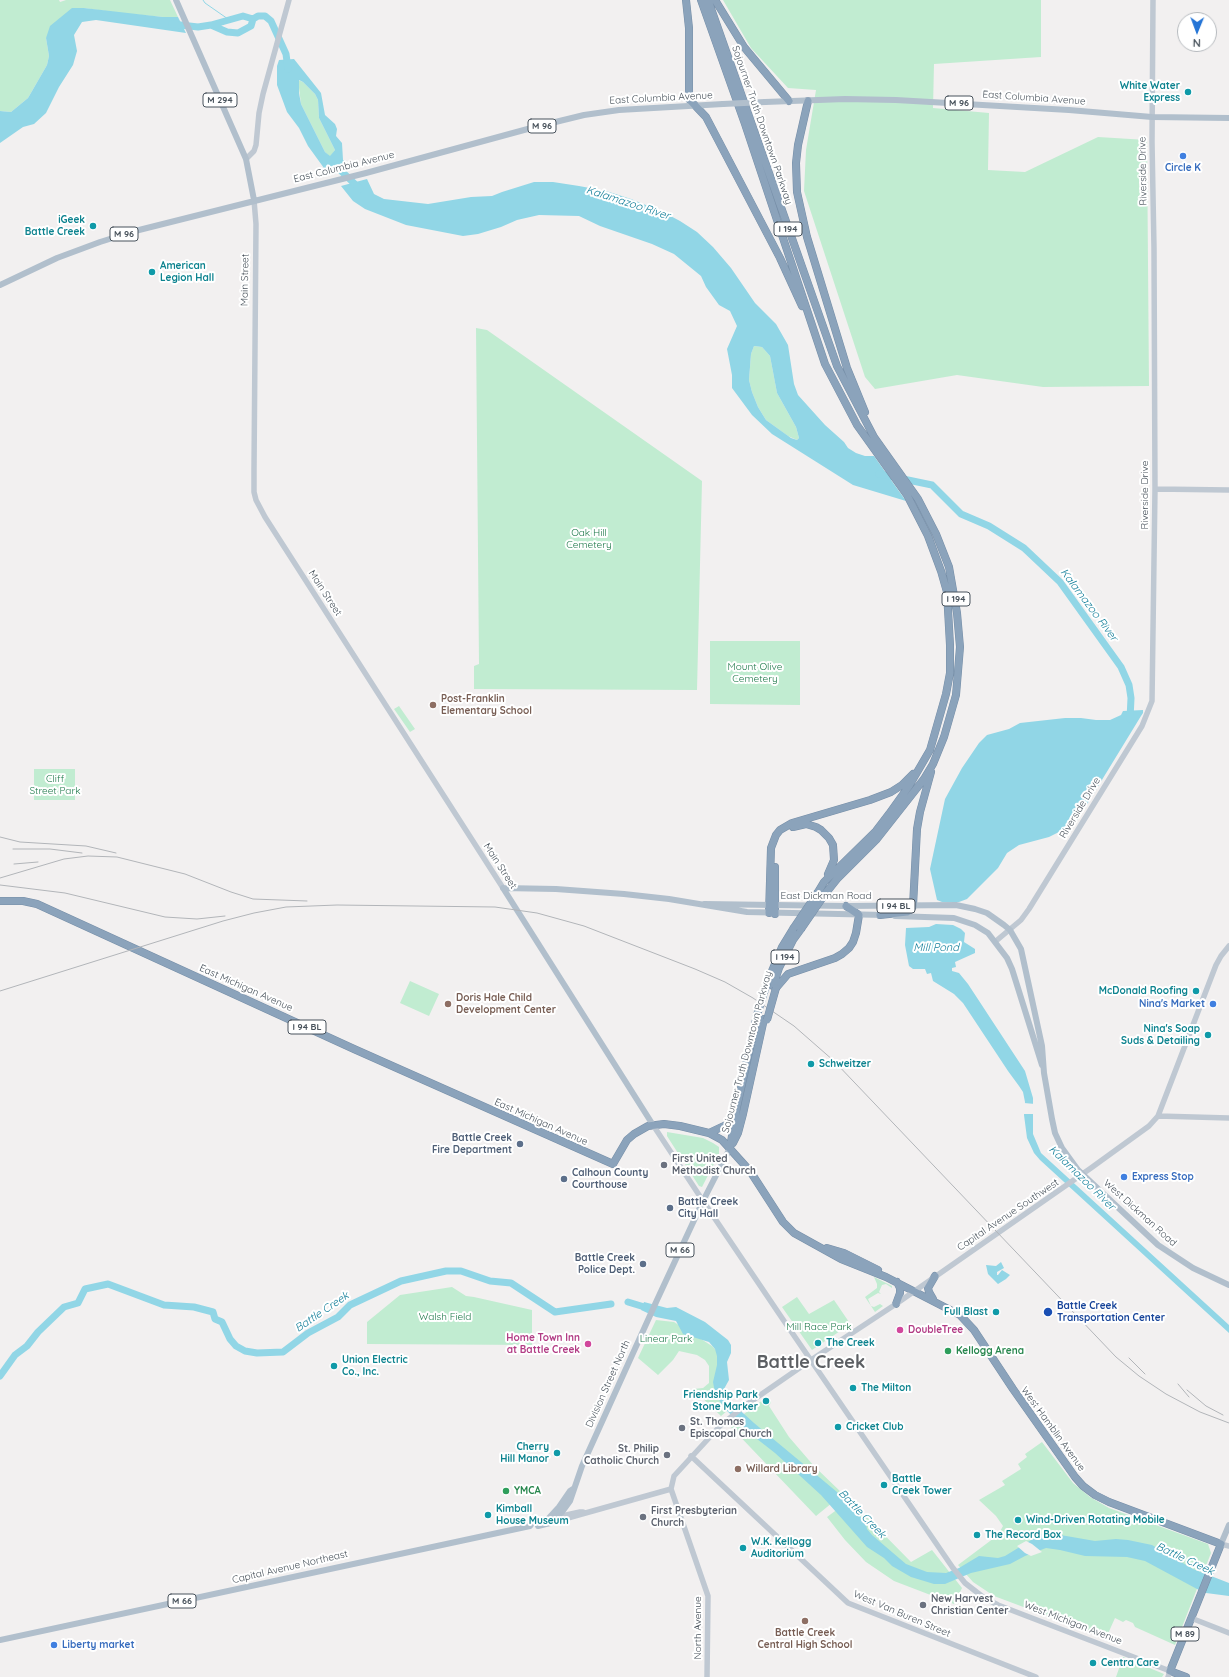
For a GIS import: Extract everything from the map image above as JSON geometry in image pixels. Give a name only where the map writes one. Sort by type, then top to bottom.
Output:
[{"type":"highway","points":[[686,0],[689,28],[689,99],[706,117],[780,258],[819,345]]},
{"type":"highway","name":"Sojourner Truth Downtown Parkway","points":[[701,0],[745,124],[825,364],[857,425],[874,451],[903,488],[928,536],[941,571],[946,592],[950,645],[950,673],[946,694],[934,737],[923,764],[898,803],[876,831],[824,882],[822,893]]},
{"type":"highway","name":"Sojourner Truth Downtown Parkway","points":[[708,0],[827,341],[848,389],[874,436],[923,508],[936,534],[949,567],[954,588],[960,648],[956,695],[944,737],[933,764],[924,779],[876,840],[822,893],[797,929],[782,947],[772,986],[766,1020],[753,1055],[738,1133],[730,1148]]},
{"type":"highway","points":[[715,0],[744,47],[789,101]]},
{"type":"highway","points":[[808,101],[798,145],[796,163],[796,181],[801,211],[847,368],[874,436]]},
{"type":"highway","points":[[772,910],[770,855],[776,835],[780,830],[792,823],[870,800],[891,792],[902,785],[923,764]]},
{"type":"highway","points":[[880,915],[907,912],[913,906],[917,830],[933,764]]},
{"type":"highway","points":[[772,910],[776,843],[780,836],[788,829],[797,825],[806,824],[821,830],[830,838],[833,845],[834,860],[824,882]]},
{"type":"highway","name":"East Michigan Avenue","points":[[0,901],[24,901],[37,904],[354,1049],[613,1164],[630,1137],[640,1130],[653,1125]]},
{"type":"highway","points":[[772,986],[794,971],[835,958],[842,954],[854,942],[859,915],[846,906]]},
{"type":"highway","name":"Sojourner Truth Downtown Parkway","points":[[753,1055],[757,1015],[772,986]]},
{"type":"highway","name":"Sojourner Truth Downtown Parkway","points":[[730,1148],[737,1106],[748,1077]]},
{"type":"highway","points":[[709,1133],[728,1124],[737,1106]]},
{"type":"highway","name":"West Hamblin Avenue","points":[[653,1125],[680,1126],[709,1133],[722,1140],[750,1171],[783,1222],[802,1239],[848,1262],[915,1290],[953,1311],[970,1325],[1045,1436],[1083,1486],[1095,1495],[1109,1502],[1220,1544]]},
{"type":"highway","points":[[935,1276],[928,1288],[935,1301]]},
{"type":"highway","points":[[896,1304],[900,1292],[897,1282]]},
{"type":"highway","name":"M 89","points":[[1169,1674],[1220,1544]]},
{"type":"highway","name":"West Michigan Avenue","points":[[1169,1674],[1186,1677]]},
{"type":"main road","name":"M 294","points":[[176,0],[246,159]]},
{"type":"main road","name":"East Columbia Avenue","points":[[0,285],[46,263],[100,242],[144,228],[366,173],[584,115],[619,110],[845,99],[896,100],[1069,110],[1152,117],[1229,118]]},
{"type":"main road","name":"Main Street","points":[[246,159],[254,200]]},
{"type":"main road","name":"Main Street","points":[[503,888],[653,1125]]},
{"type":"main road","name":"East Dickman Road","points":[[503,888],[595,892],[772,910],[954,918],[975,925],[988,933],[1007,958],[1012,969],[1035,1048],[1044,1073]]},
{"type":"main road","name":"East Dickman Road","points":[[772,910],[846,906],[956,905],[975,909],[991,916],[1010,930],[1021,949],[1025,964],[1042,1046],[1044,1073],[1055,1133],[1068,1158],[1082,1174]]},
{"type":"main road","name":"M 66","points":[[703,1201],[730,1148]]},
{"type":"main road","name":"West Dickman Road","points":[[1082,1174],[1165,1250],[1205,1275],[1229,1285]]},
{"type":"main road","name":"Division Street North","points":[[549,1521],[573,1489],[703,1201]]},
{"type":"main road","name":"Division Street North","points":[[549,1521],[556,1517],[570,1501],[574,1494],[573,1489]]},
{"type":"main road","name":"Capital Avenue Northeast","points":[[0,1640],[530,1526],[534,1527],[549,1521]]},
{"type":"main road","name":"M 89","points":[[1220,1544],[1229,1525]]},
{"type":"street","points":[[246,159],[254,151],[256,145],[258,113],[289,0]]},
{"type":"street","name":"Riverside Drive","points":[[996,942],[1010,930],[1029,909],[1142,726],[1152,705],[1155,489],[1152,117],[1153,0]]},
{"type":"street","name":"Main Street","points":[[254,200],[256,224],[254,492],[256,500],[268,524],[503,888]]},
{"type":"street","points":[[1155,489],[1229,490]]},
{"type":"street","name":"Capital Avenue Southwest","points":[[811,1360],[896,1304],[1134,1139],[1149,1126],[1158,1116],[1216,965],[1229,946]]},
{"type":"street","points":[[1158,1116],[1229,1118]]},
{"type":"street","points":[[556,1517],[584,1512],[671,1489],[674,1476],[691,1456],[730,1418],[743,1407],[811,1360],[653,1125]]},
{"type":"street","name":"West Michigan Avenue","points":[[811,1360],[953,1568],[965,1583],[983,1597],[998,1605],[1169,1674]]},
{"type":"street","name":"West Van Buren Street","points":[[691,1456],[848,1603],[1036,1677]]},
{"type":"street","name":"North Avenue","points":[[671,1489],[708,1596],[707,1677]]},
{"type":"street","points":[[549,1521],[581,1515],[584,1512]]},
{"type":"street","name":"West Hamblin Avenue","points":[[1220,1544],[1229,1546]]},
{"type":"street","points":[[1191,1618],[1229,1633]]},
{"type":"green space","points":[[0,0],[59,0],[60,2],[66,0],[170,0],[178,17],[119,13],[84,8],[46,38],[49,56],[47,65],[28,98],[11,112],[0,111]]},
{"type":"green space","points":[[723,0],[1041,0],[1041,57],[934,64],[933,108],[989,113],[988,170],[1025,172],[1098,137],[1147,140],[1149,386],[1043,387],[957,375],[875,389],[865,377],[804,191],[806,150],[816,90],[788,88],[751,48]]},
{"type":"green space","points":[[298,80],[303,82],[315,94],[318,100],[319,118],[335,150],[330,157],[325,152],[301,104]]},
{"type":"green space","name":"Oak Hill Cemetery","points":[[476,328],[487,330],[702,481],[697,690],[474,689],[474,666],[479,664]]},
{"type":"green space","points":[[754,346],[762,347],[770,356],[777,393],[796,427],[799,438],[797,440],[788,436],[766,420],[758,407],[749,380],[751,354]]},
{"type":"green space","name":"Mount Olive Cemetery","points":[[710,641],[800,641],[800,705],[710,704]]},
{"type":"green space","points":[[399,706],[415,729],[410,732],[394,709]]},
{"type":"green space","name":"Cliff Street Park","points":[[34,769],[75,769],[75,800],[34,800]]},
{"type":"green space","points":[[410,981],[439,994],[429,1016],[400,1003]]},
{"type":"green space","points":[[667,1132],[703,1138],[719,1147],[719,1154],[702,1187],[699,1186],[667,1136]]},
{"type":"green space","points":[[874,1277],[892,1286],[892,1288],[886,1284],[882,1285],[879,1292],[881,1294],[878,1293],[868,1299],[871,1306],[865,1297],[877,1288]]},
{"type":"green space","name":"Walsh Field","points":[[452,1287],[466,1296],[532,1310],[532,1345],[367,1344],[367,1322],[400,1295]]},
{"type":"green space","name":"Mill Race Park","points":[[797,1297],[809,1314],[834,1300],[849,1322],[845,1325],[846,1327],[812,1350],[782,1307]]},
{"type":"green space","points":[[880,1304],[883,1306],[875,1312],[871,1306],[874,1307]]},
{"type":"green space","name":"Linear Park","points":[[656,1320],[674,1322],[712,1346],[719,1353],[716,1387],[727,1411],[721,1416],[693,1389],[703,1388],[709,1383],[709,1366],[705,1360],[697,1355],[679,1351],[673,1360],[658,1375],[638,1358]]},
{"type":"green space","points":[[767,1397],[771,1402],[769,1406],[789,1437],[814,1466],[843,1494],[816,1516],[729,1425]]},
{"type":"green space","points":[[1042,1442],[1073,1483],[1090,1497],[1109,1508],[1208,1544],[1211,1553],[1175,1645],[1135,1627],[1133,1623],[1126,1620],[1123,1622],[1115,1618],[1106,1638],[994,1596],[973,1582],[958,1565],[998,1535],[1003,1526],[996,1516],[979,1500],[1005,1485],[1002,1481],[1021,1469],[1018,1464],[1027,1457],[1025,1454]]},
{"type":"green space","points":[[850,1500],[911,1562],[932,1550],[962,1588],[954,1604],[894,1581],[866,1562],[845,1540],[827,1517]]},
{"type":"green space","points":[[1123,1657],[1164,1674],[1162,1677],[1116,1677]]},
{"type":"water","points":[[72,8],[163,17],[178,17],[186,33],[96,20],[82,22],[74,35],[77,51],[73,65],[59,87],[46,113],[34,124],[23,127],[0,143],[0,111],[11,112],[28,98],[47,65],[49,56],[46,38],[50,26]]},
{"type":"water","points":[[294,59],[321,93],[325,115],[335,124],[337,129],[336,136],[342,143],[343,160],[353,169],[329,175],[308,146],[299,128],[287,112],[277,85],[277,66],[279,60]],"holes":[[[299,80],[315,94],[318,100],[319,118],[335,150],[330,156],[325,152],[301,104]]]},
{"type":"water","points":[[367,179],[374,194],[384,199],[428,204],[471,197],[492,196],[534,182],[553,182],[606,191],[631,199],[663,212],[680,221],[697,232],[713,247],[731,268],[755,303],[776,324],[788,345],[794,384],[798,395],[825,425],[844,442],[848,448],[865,456],[874,456],[906,501],[853,485],[772,434],[752,415],[732,388],[732,375],[727,349],[737,326],[730,311],[719,305],[706,287],[701,276],[674,254],[652,244],[600,226],[579,216],[539,215],[517,220],[478,234],[463,236],[406,225],[365,209],[353,201],[341,186]],"holes":[[[754,346],[762,347],[770,356],[777,393],[796,427],[799,438],[797,440],[791,438],[766,420],[758,407],[752,392],[749,380],[751,354]]]},
{"type":"water","points":[[1143,710],[1143,713],[1075,824],[1049,837],[1019,845],[1007,853],[998,868],[967,899],[959,902],[942,902],[937,900],[930,869],[945,799],[962,768],[979,743],[987,735],[1009,729],[1020,723],[1065,718],[1110,720],[1121,715],[1123,711]]},
{"type":"water","name":"Mill Pond","points":[[936,924],[953,925],[961,929],[965,933],[964,942],[975,949],[975,953],[955,962],[956,967],[952,968],[952,971],[959,973],[968,984],[1025,1071],[1033,1098],[1033,1134],[1041,1153],[1229,1325],[1229,1333],[1034,1153],[1027,1138],[1024,1115],[1025,1102],[1023,1092],[1019,1086],[963,1003],[954,994],[933,981],[931,973],[927,974],[925,969],[913,969],[909,966],[905,945],[906,928],[929,927]]},
{"type":"water","points":[[1001,1262],[1004,1268],[997,1272],[997,1275],[1002,1270],[1010,1275],[998,1284],[988,1274],[986,1265],[996,1266]]},
{"type":"water","points":[[644,1302],[667,1308],[676,1307],[705,1322],[728,1340],[731,1345],[731,1353],[727,1362],[729,1380],[724,1389],[733,1404],[837,1492],[855,1510],[866,1524],[867,1529],[872,1535],[906,1564],[927,1572],[946,1573],[959,1568],[979,1556],[998,1558],[1005,1556],[1041,1534],[1049,1533],[1095,1541],[1116,1539],[1128,1540],[1152,1545],[1193,1569],[1229,1583],[1229,1596],[1206,1593],[1145,1561],[1127,1557],[1085,1556],[1046,1548],[1025,1556],[1010,1564],[971,1573],[945,1584],[934,1584],[911,1577],[892,1566],[884,1558],[867,1547],[821,1495],[775,1453],[752,1435],[724,1408],[715,1393],[713,1382],[717,1365],[717,1356],[715,1349],[709,1342],[683,1334],[676,1321],[656,1317],[641,1310]]},
{"type":"pier","points":[[1024,1103],[1035,1104],[1035,1114],[1023,1114]]},
{"type":"pier","points":[[1026,1541],[1042,1552],[1031,1556],[1025,1553],[1017,1546]]},
{"type":"waterway","points":[[203,0],[228,19]]},
{"type":"waterway","name":"Kalamazoo River","points":[[211,25],[243,16],[253,19]]},
{"type":"waterway","name":"Kalamazoo River","points":[[172,24],[198,27],[211,25],[227,32],[238,33],[251,26],[253,19],[258,16],[265,16],[271,21],[286,54],[288,69]]},
{"type":"waterway","name":"Kalamazoo River","points":[[336,166],[360,189]]},
{"type":"waterway","name":"Kalamazoo River","points":[[879,474],[932,485],[961,514],[989,526],[1024,548],[1060,582],[1121,667],[1129,685],[1131,698],[1130,719]]},
{"type":"waterway","name":"Battle Creek","points":[[0,1376],[15,1355],[27,1346],[38,1332],[64,1307],[78,1303],[85,1289],[108,1284],[164,1305],[194,1307],[213,1312],[215,1319],[222,1322],[230,1339],[236,1346],[245,1351],[257,1353],[283,1352],[308,1333],[338,1317],[350,1305],[401,1281],[446,1271],[461,1271],[490,1281],[511,1283],[555,1312],[611,1304]]},
{"type":"waterway","name":"Battle Creek","points":[[628,1302],[651,1309]]},
{"type":"railway","points":[[0,837],[20,842],[86,846],[116,853]]},
{"type":"railway","points":[[13,849],[50,849],[82,853]]},
{"type":"railway","points":[[0,878],[64,859],[88,856],[117,857],[185,874],[253,899],[307,901]]},
{"type":"railway","points":[[14,864],[38,862]]},
{"type":"railway","points":[[0,885],[65,893],[165,917],[197,919],[225,916]]},
{"type":"railway","points":[[0,991],[223,921],[286,907],[337,905],[495,907],[537,913],[584,926],[725,982],[753,998],[794,1026],[834,1061],[1116,1357],[1139,1376],[1166,1394],[1200,1412],[1229,1423]]},
{"type":"railway","points":[[1129,1358],[1145,1374]]},
{"type":"railway","points":[[1178,1384],[1189,1397]]},
{"type":"railway","points":[[1187,1390],[1206,1406],[1223,1415]]},
{"type":"place","name":"White Water Express","points":[[1188,92]]},
{"type":"place","name":"Circle K","points":[[1183,156]]},
{"type":"place","name":"iGeek Battle Creek","points":[[93,226]]},
{"type":"place","name":"American Legion Hall","points":[[152,272]]},
{"type":"place","name":"Post-Franklin Elementary School","points":[[433,705]]},
{"type":"place","name":"McDonald Roofing","points":[[1196,991]]},
{"type":"place","name":"Doris Hale Child Development Center","points":[[448,1004]]},
{"type":"place","name":"Nina's Market","points":[[1213,1004]]},
{"type":"place","name":"Nina's Soap Suds & Detailing","points":[[1208,1035]]},
{"type":"place","name":"Schweitzer","points":[[811,1064]]},
{"type":"place","name":"Battle Creek Fire Department","points":[[520,1144]]},
{"type":"place","name":"First United Methodist Church","points":[[664,1165]]},
{"type":"place","name":"Express Stop","points":[[1124,1177]]},
{"type":"place","name":"Calhoun County Courthouse","points":[[564,1179]]},
{"type":"place","name":"Battle Creek City Hall","points":[[670,1208]]},
{"type":"place","name":"Battle Creek Police Dept.","points":[[643,1264]]},
{"type":"place","name":"Full Blast","points":[[996,1312]]},
{"type":"place","name":"Battle Creek Transportation Center","points":[[1048,1312]]},
{"type":"place","name":"DoubleTree","points":[[900,1330]]},
{"type":"place","name":"The Creek","points":[[818,1343]]},
{"type":"place","name":"Home Town Inn at Battle Creek","points":[[588,1344]]},
{"type":"place","name":"Kellogg Arena","points":[[948,1351]]},
{"type":"place","name":"Union Electric Co., Inc.","points":[[334,1366]]},
{"type":"place","name":"The Milton","points":[[853,1388]]},
{"type":"place","name":"Friendship Park Stone Marker","points":[[766,1401]]},
{"type":"place","name":"Cricket Club","points":[[838,1427]]},
{"type":"place","name":"St. Thomas Episcopal Church","points":[[682,1428]]},
{"type":"place","name":"Cherry Hill Manor","points":[[557,1453]]},
{"type":"place","name":"St. Philip Catholic Church","points":[[667,1455]]},
{"type":"place","name":"Willard Library","points":[[738,1469]]},
{"type":"place","name":"Battle Creek Tower","points":[[884,1485]]},
{"type":"place","name":"YMCA","points":[[506,1491]]},
{"type":"place","name":"Kimball House Museum","points":[[488,1515]]},
{"type":"place","name":"First Presbyterian Church","points":[[643,1517]]},
{"type":"place","name":"Wind-Driven Rotating Mobile","points":[[1018,1520]]},
{"type":"place","name":"The Record Box","points":[[977,1535]]},
{"type":"place","name":"W.K. Kellogg Auditorium","points":[[743,1548]]},
{"type":"place","name":"New Harvest Christian Center","points":[[923,1605]]},
{"type":"place","name":"Battle Creek Central High School","points":[[805,1621]]},
{"type":"place","name":"Liberty market","points":[[54,1645]]},
{"type":"place","name":"Centra Care","points":[[1093,1663]]},
{"type":"district","name":"Battle Creek","points":[[811,1363]]}]
